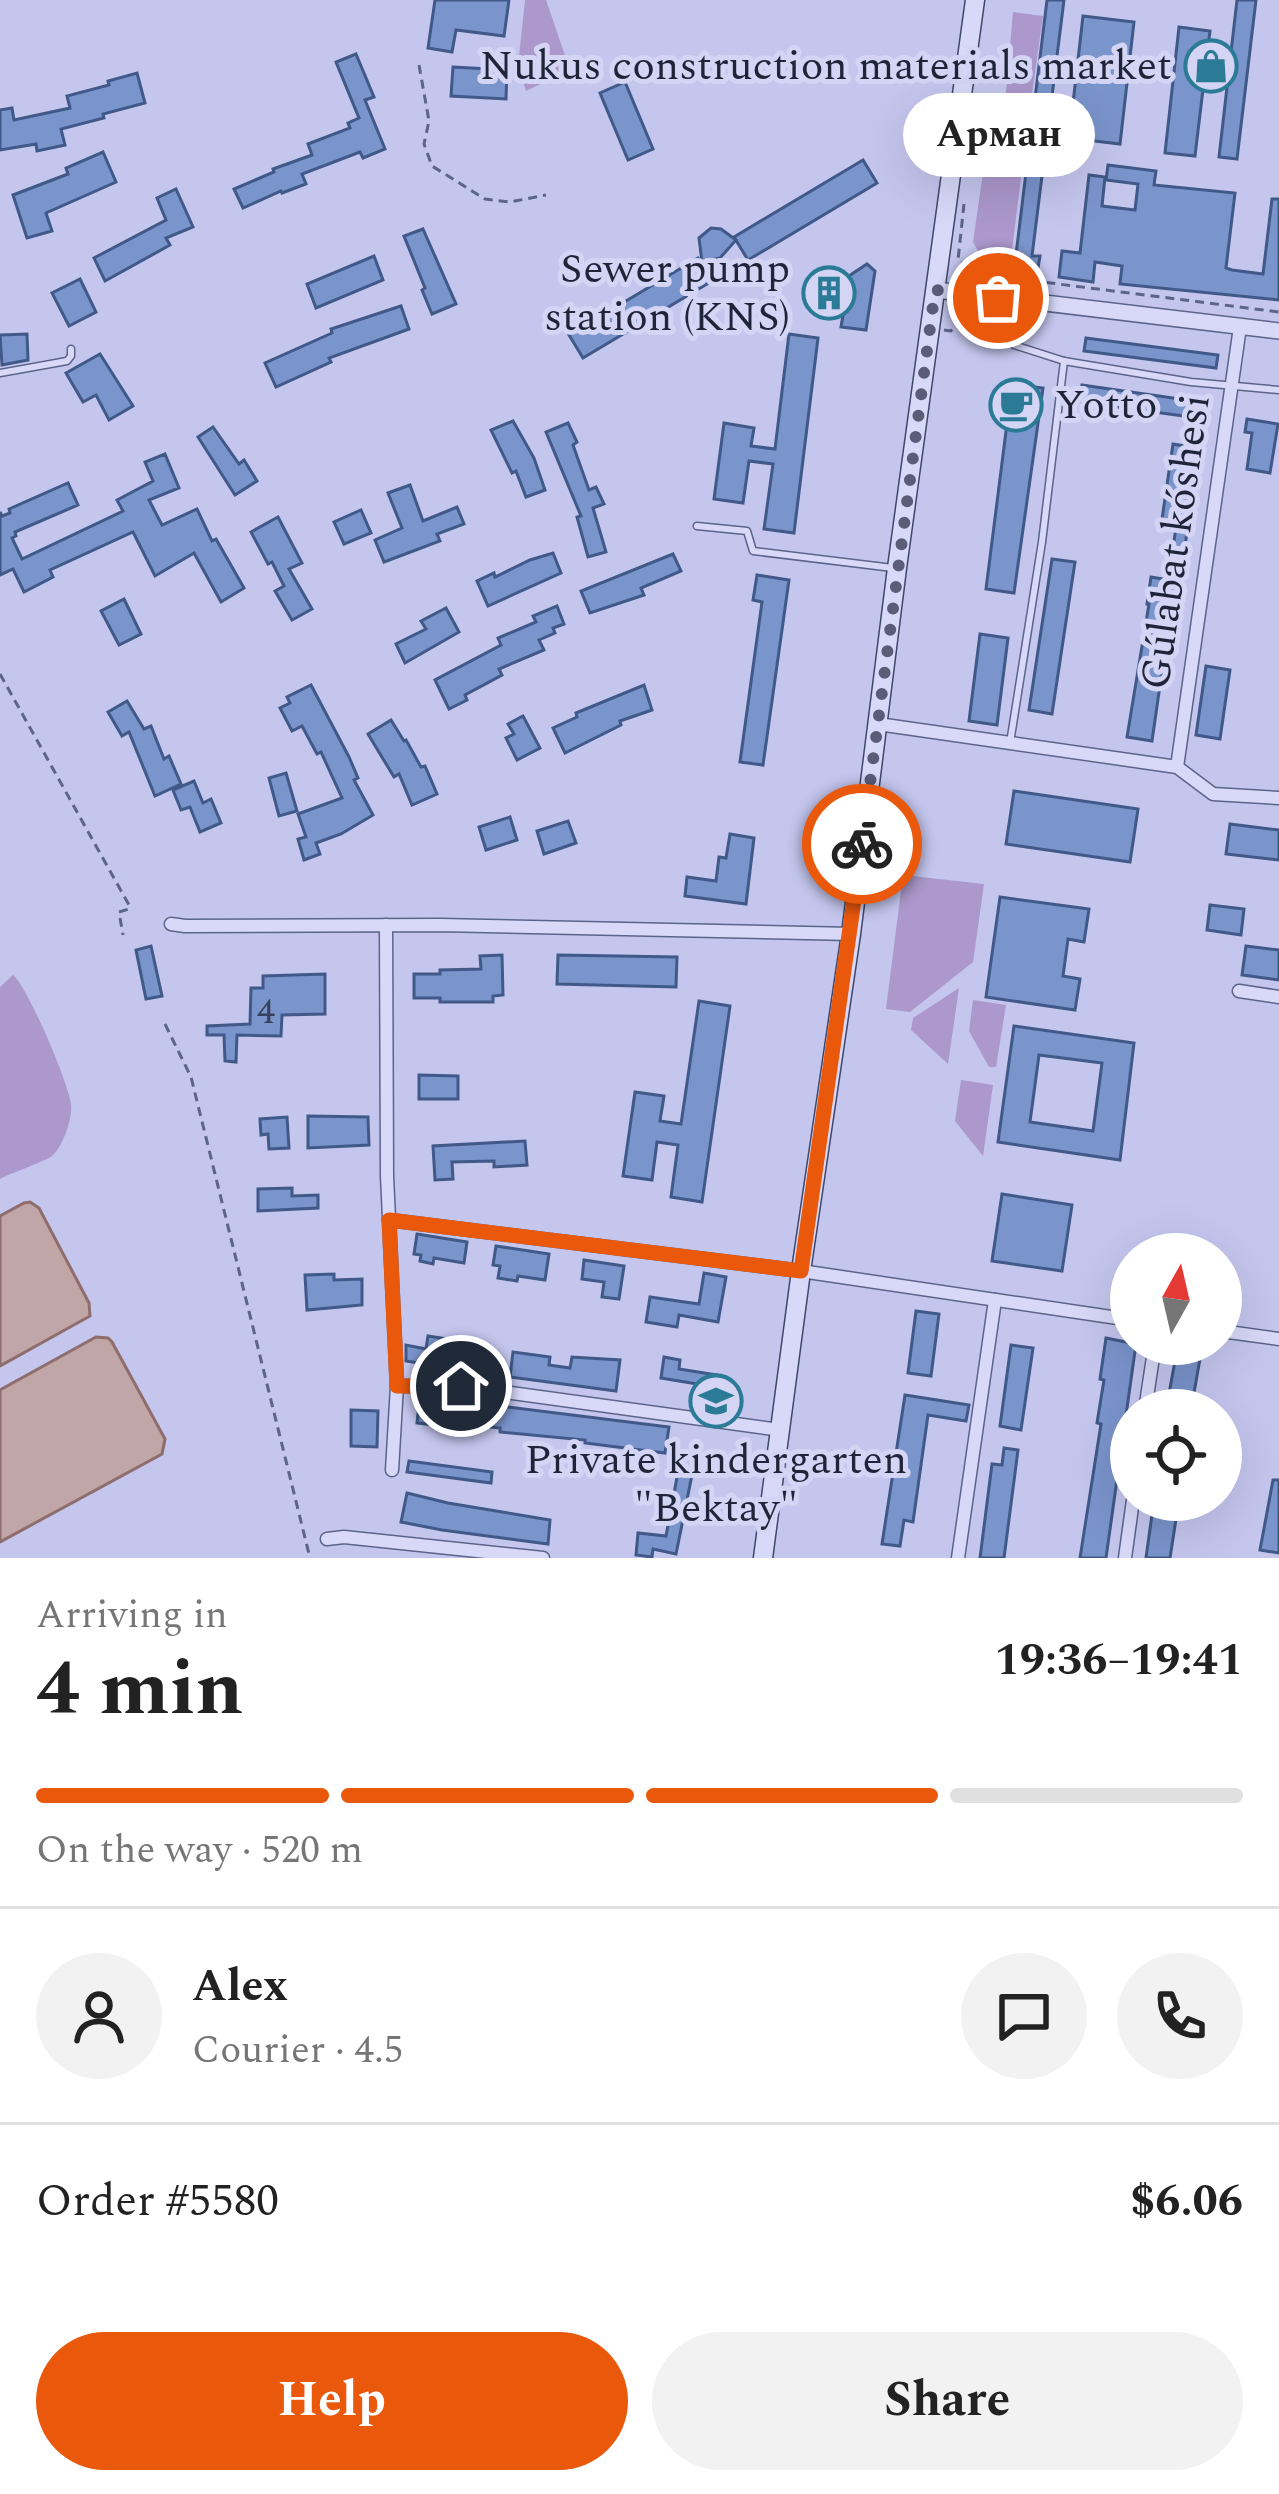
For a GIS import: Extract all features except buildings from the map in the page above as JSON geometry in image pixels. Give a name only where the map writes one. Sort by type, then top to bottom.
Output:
[{"type":"main road","points":[[763,1558],[975,0]]},
{"type":"street","points":[[935,290],[1279,331]]},
{"type":"street","name":"Gúlabat kóshesi","points":[[1177,767],[1240,327]]},
{"type":"street","points":[[878,724],[1177,767],[1213,794],[1279,799]]},
{"type":"street","points":[[171,924],[851,934]]},
{"type":"street","points":[[386,925],[389,1220],[397,1386],[392,1470]]},
{"type":"street","points":[[1239,991],[1279,997]]},
{"type":"street","points":[[389,1220],[801,1271],[1110,1317]]},
{"type":"street","points":[[958,1558],[995,1300]]},
{"type":"street","points":[[1242,1334],[1279,1339]]},
{"type":"street","points":[[397,1386],[461,1386],[780,1430]]},
{"type":"street","points":[[1125,1558],[1130,1521]]},
{"type":"street","points":[[327,1539],[543,1558]]},
{"type":"lane","points":[[998,298],[1004,329],[1014,345],[1064,361],[1191,382],[1279,390]]},
{"type":"lane","points":[[0,374],[67,361],[71,349]]},
{"type":"lane","points":[[1010,743],[1064,361]]},
{"type":"lane","points":[[697,526],[747,532],[753,551],[897,568]]},
{"type":"path","points":[[419,65],[429,121],[424,145],[432,166],[485,199],[510,202],[546,195]]},
{"type":"path","points":[[958,260],[1000,285],[1011,278],[1279,312]]},
{"type":"path","points":[[970,282],[976,271]]},
{"type":"path","points":[[942,330],[951,331],[966,309]]},
{"type":"path","points":[[0,674],[129,905],[119,912],[124,935]]},
{"type":"path","points":[[165,1024],[191,1077],[310,1558]]},
{"type":"shaded area","points":[[525,0],[546,0],[570,70],[526,91],[518,66]]},
{"type":"shaded area","points":[[1013,12],[1043,16],[1027,129],[1003,125]]},
{"type":"shaded area","points":[[988,138],[1025,146],[1012,250],[998,248],[995,268],[985,263],[973,242]]},
{"type":"shaded area","points":[[903,875],[984,884],[973,962],[910,1012],[886,1009]]},
{"type":"shaded area","points":[[13,975],[47,1036],[71,1110],[63,1139],[52,1156],[0,1179],[0,987]]},
{"type":"shaded area","points":[[959,988],[948,1064],[911,1030],[913,1018]]},
{"type":"shaded area","points":[[973,1000],[1006,1005],[996,1067],[989,1067],[969,1031]]},
{"type":"shaded area","points":[[961,1080],[993,1085],[983,1156],[955,1121]]},
{"type":"shaded area","points":[[30,1202],[39,1208],[89,1303],[90,1316],[0,1366],[0,1216]]},
{"type":"shaded area","points":[[96,1337],[112,1342],[165,1439],[162,1454],[0,1542],[0,1390]]},
{"type":"way so far","points":[[862,844],[935,290],[998,298]]},
{"type":"place","name":"Nukus construction materials market","points":[[1211,66]]},
{"type":"place","name":"Sewer pump station (KNS)","points":[[829,293]]},
{"type":"place","name":"Арман","points":[[998,298]]},
{"type":"place","name":"Yotto","points":[[1016,405]]},
{"type":"place","name":"Private kindergarten \"Bektay\"","points":[[716,1401]]},
{"type":"route","points":[[461,1386],[397,1386],[389,1220],[801,1271],[862,844]]}]
